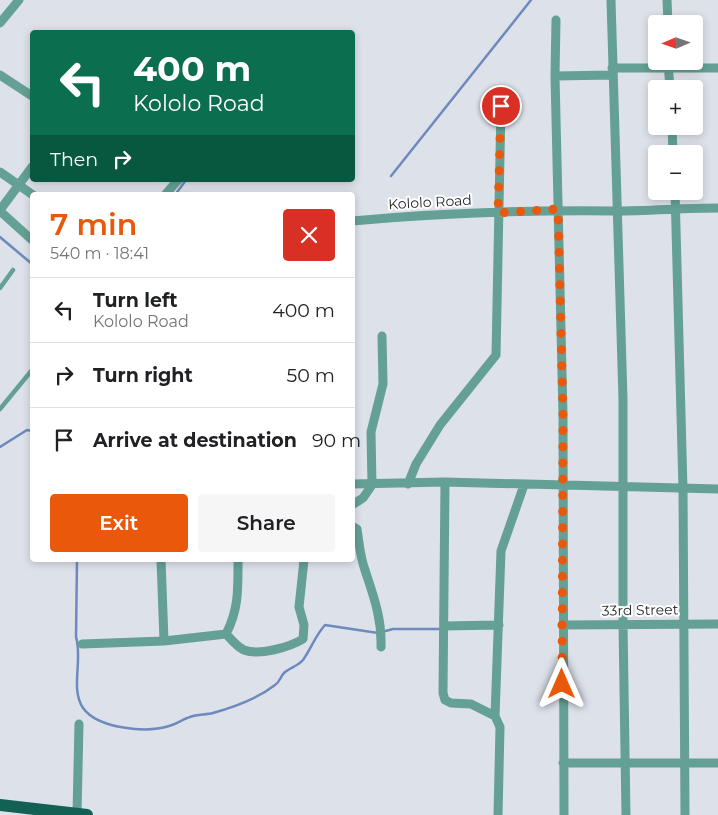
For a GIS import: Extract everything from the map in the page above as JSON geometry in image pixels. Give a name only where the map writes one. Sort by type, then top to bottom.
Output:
[{"type":"main road","points":[[0,805],[82,814]]},
{"type":"street","points":[[0,23],[19,0]]},
{"type":"street","points":[[611,0],[624,488],[622,624],[626,815]]},
{"type":"street","points":[[667,0],[668,15]]},
{"type":"street","points":[[556,20],[555,76],[563,415],[562,625],[564,815]]},
{"type":"street","points":[[555,76],[612,72],[648,67]]},
{"type":"street","points":[[703,67],[718,68]]},
{"type":"street","points":[[0,75],[30,95]]},
{"type":"street","points":[[408,484],[416,464],[440,426],[496,355],[501,106]]},
{"type":"street","points":[[30,170],[0,211],[30,238]]},
{"type":"street","points":[[0,172],[30,193]]},
{"type":"street","points":[[168,192],[176,182]]},
{"type":"street","points":[[676,200],[683,489],[685,815]]},
{"type":"street","name":"Kololo Road","points":[[355,221],[413,215],[498,213],[558,209],[616,211],[718,208]]},
{"type":"street","points":[[355,503],[363,498],[372,485],[371,432],[383,384],[382,336]]},
{"type":"street","points":[[355,484],[445,482],[718,489]]},
{"type":"street","points":[[445,482],[443,693],[445,700],[452,703],[471,704],[495,716]]},
{"type":"street","points":[[498,815],[500,727],[495,716],[501,551],[524,485]]},
{"type":"street","points":[[355,528],[357,529],[364,567],[378,609],[381,646]]},
{"type":"street","points":[[161,562],[164,641]]},
{"type":"street","points":[[226,634],[236,613],[238,562]]},
{"type":"street","points":[[226,634],[235,645],[246,651],[274,648],[303,639],[304,625],[300,607],[304,562]]},
{"type":"street","points":[[444,626],[499,624]]},
{"type":"street","name":"33rd Street","points":[[562,625],[718,624]]},
{"type":"street","points":[[82,644],[164,641],[226,634]]},
{"type":"street","points":[[79,724],[82,814]]},
{"type":"street","points":[[563,763],[624,765],[718,764]]},
{"type":"lane","points":[[0,288],[13,270]]},
{"type":"lane","points":[[0,409],[30,372]]},
{"type":"waterway","points":[[391,176],[531,0]]},
{"type":"waterway","points":[[177,192],[185,182]]},
{"type":"waterway","points":[[0,237],[30,262]]},
{"type":"waterway","points":[[0,447],[27,430],[30,431]]},
{"type":"waterway","points":[[77,562],[76,637],[78,646],[77,692],[79,700],[83,708],[90,715],[100,721],[123,728],[148,729],[169,726],[193,716],[221,711],[253,698],[277,684],[284,673],[303,660],[325,625],[378,633],[393,629],[441,629]]},
{"type":"route","points":[[501,106],[498,213],[558,209],[563,415],[562,684]]}]
